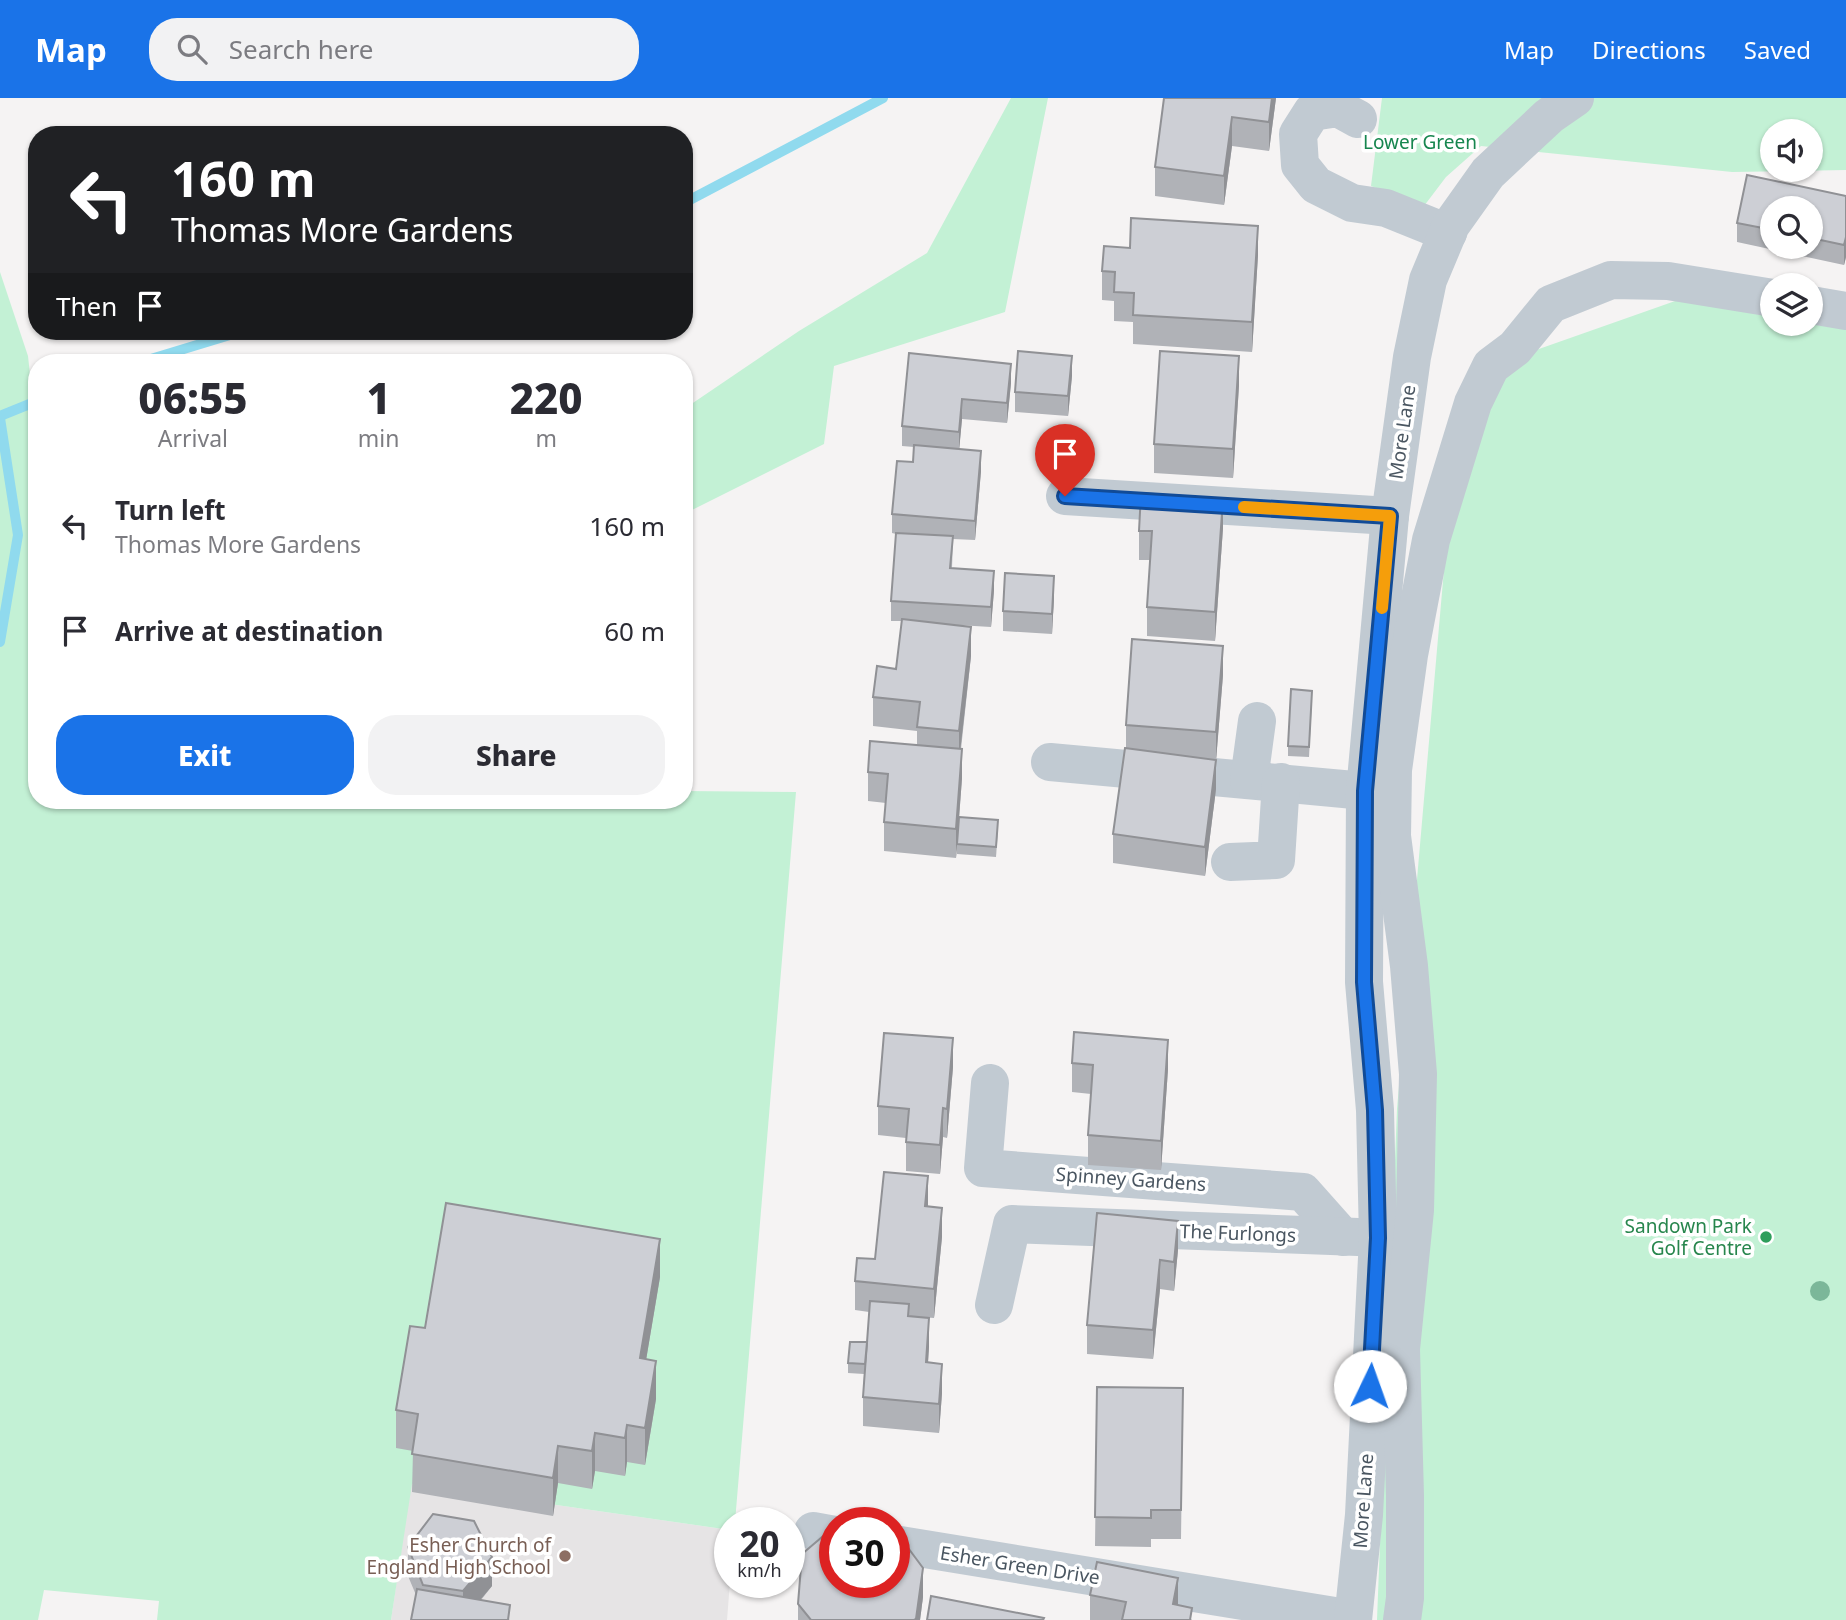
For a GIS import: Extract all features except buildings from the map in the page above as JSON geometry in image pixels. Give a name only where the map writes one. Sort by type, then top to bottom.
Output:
[{"type":"street","name":"More Lane","points":[[1353,1619],[1364,1515],[1361,1238],[1375,1110],[1364,982],[1365,791],[1390,516],[1412,357],[1428,280],[1447,233],[1488,173],[1549,116],[1574,98]]},
{"type":"street","points":[[1358,118],[1338,108],[1312,112],[1298,134],[1300,166],[1316,185],[1352,204],[1386,208],[1447,233]]},
{"type":"street","points":[[1402,1620],[1405,1598],[1405,1496],[1401,1349],[1415,1210],[1418,1074],[1409,966],[1392,836],[1393,770],[1409,655],[1432,540],[1473,403],[1491,366],[1514,348],[1551,304],[1611,280],[1668,281],[1760,296]]},
{"type":"street","points":[[1823,307],[1846,311]]},
{"type":"street","points":[[1065,496],[1390,516]]},
{"type":"street","points":[[1230,862],[1276,860],[1256,721]]},
{"type":"street","points":[[1051,762],[1365,791]]},
{"type":"street","name":"Spinney Gardens","points":[[990,1083],[983,1168],[1303,1192],[1361,1238]]},
{"type":"street","name":"The Furlongs","points":[[994,1305],[1012,1224],[1361,1238]]},
{"type":"street","name":"Esher Green Drive","points":[[910,1548],[1353,1619]]},
{"type":"shaded area","name":"Esher Church of England High School","points":[[411,1484],[714,1528],[714,1598],[729,1598],[727,1620],[391,1620]]},
{"type":"green space","points":[[1011,98],[1048,98],[1005,312],[834,366],[824,444],[693,510],[693,403],[799,331],[927,253]]},
{"type":"green space","name":"Lower Green","points":[[1382,98],[1846,98],[1846,170],[1823,170],[1823,119],[1760,119],[1760,172],[1732,172],[1481,146],[1446,177],[1424,206],[1371,186]]},
{"type":"green space","points":[[0,272],[28,356],[28,809],[693,809],[693,791],[796,792],[736,1507],[714,1507],[714,1528],[412,1484],[391,1620],[157,1620],[159,1601],[44,1590],[38,1620],[0,1620]]},
{"type":"green space","points":[[1678,300],[1760,315],[1760,336],[1823,336],[1823,326],[1846,329],[1846,1620],[1377,1620],[1397,1109],[1455,443],[1491,366]]},
{"type":"waterway","points":[[693,198],[883,98]]},
{"type":"waterway","points":[[167,354],[213,340]]},
{"type":"waterway","points":[[0,416],[28,405]]},
{"type":"waterway","points":[[0,418],[18,535],[0,642]]},
{"type":"slow traffic","points":[[1244,507],[1390,516],[1382,608]]},
{"type":"place","name":"Sandown Park Golf Centre","points":[[1766,1237]]},
{"type":"place","name":"Esher Church of England High School","points":[[565,1556]]},
{"type":"route","points":[[1065,496],[1390,516],[1365,791],[1364,982],[1375,1110],[1378,1238],[1370,1386]]}]
